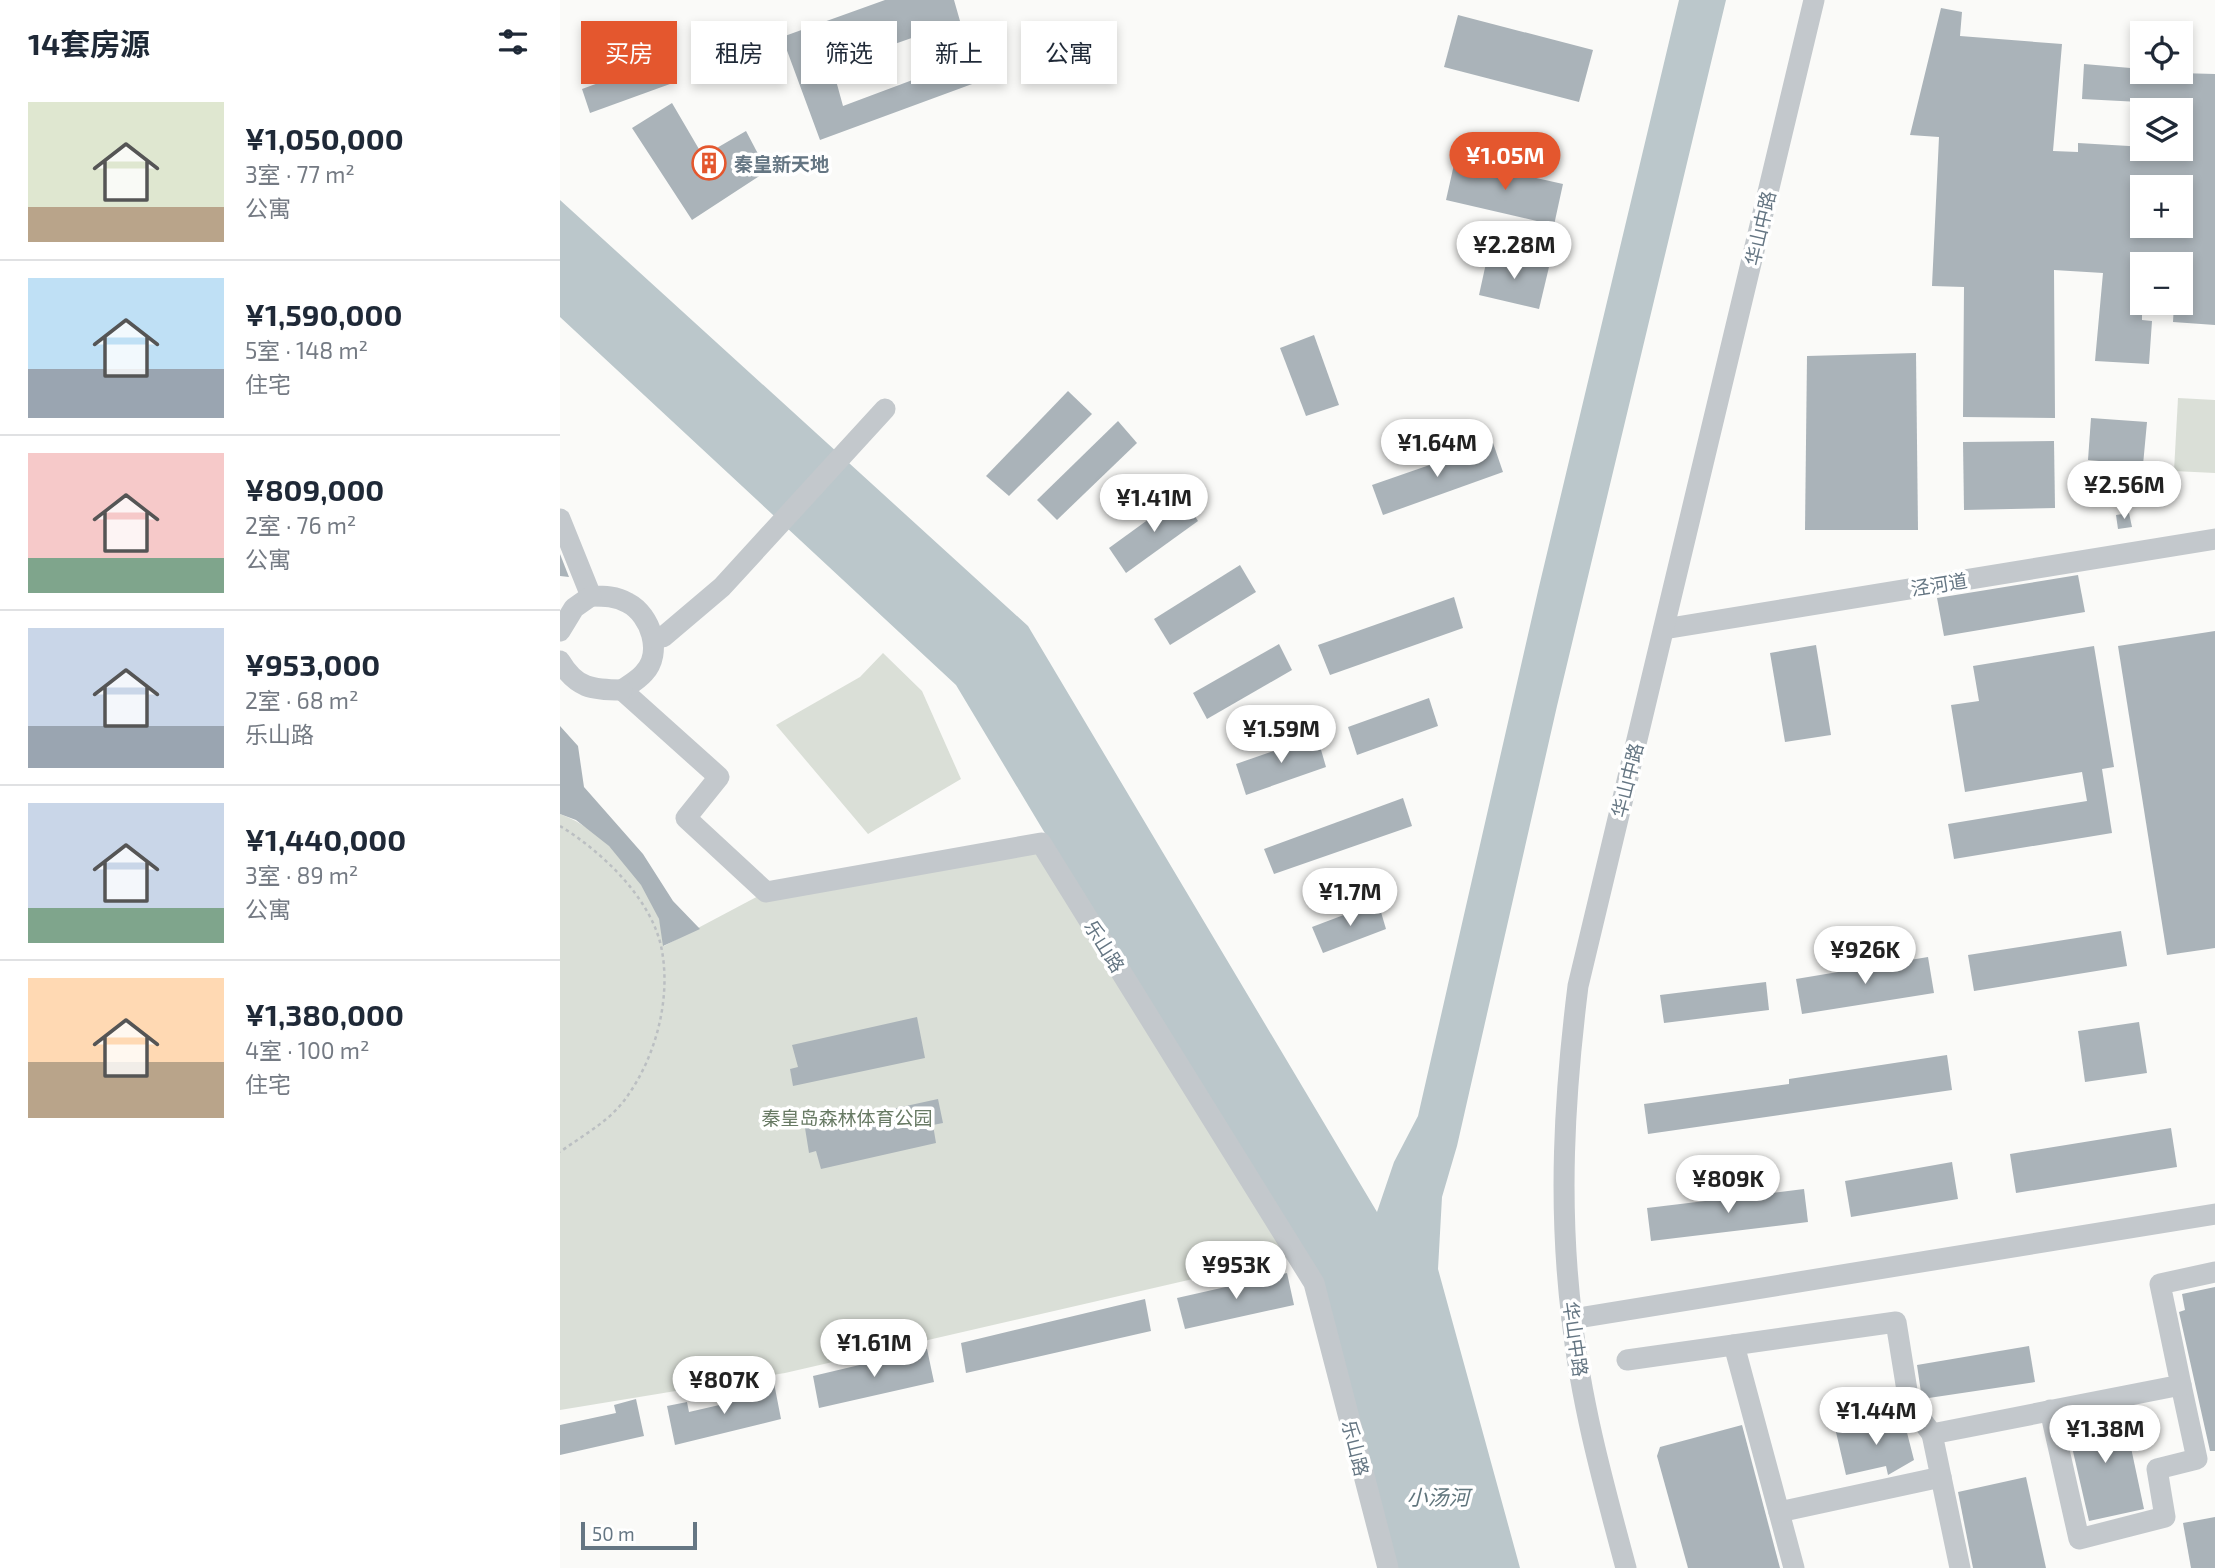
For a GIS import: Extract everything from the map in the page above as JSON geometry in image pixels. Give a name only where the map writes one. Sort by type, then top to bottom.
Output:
[{"type":"street","name":"华山中路","points":[[1626,1568],[1586,1406],[1572,1319],[1563,1207],[1565,1090],[1576,999],[1814,0]]},
{"type":"street","points":[[653,637],[663,637],[722,587],[884,409]]},
{"type":"street","points":[[560,519],[591,596]]},
{"type":"street","name":"泾河道","points":[[1664,629],[2215,539]]},
{"type":"street","points":[[560,631],[574,608],[591,596],[611,596],[630,604],[644,617],[653,637],[652,655],[645,672],[622,690],[584,687],[570,677],[560,661]]},
{"type":"street","name":"乐山路","points":[[622,690],[719,777],[687,818],[766,891],[1041,843],[1314,1283],[1388,1568]]},
{"type":"street","points":[[1572,1319],[2215,1214]]},
{"type":"street","points":[[2050,1410],[2079,1539],[2165,1517],[2157,1469],[2197,1459],[2160,1284],[2215,1272]]},
{"type":"street","points":[[1627,1360],[1896,1322],[1909,1403],[1932,1434],[1960,1568]]},
{"type":"street","points":[[1734,1345],[1794,1568]]},
{"type":"street","points":[[1932,1434],[2181,1385]]},
{"type":"street","points":[[1779,1513],[1941,1477]]},
{"type":"path","points":[[560,826],[608,860],[649,919],[661,946],[662,1005],[645,1068],[625,1100],[604,1123],[560,1152]]},
{"type":"green space","points":[[2178,398],[2215,400],[2215,473],[2174,471]]},
{"type":"green space","points":[[883,653],[922,691],[961,779],[868,834],[776,725],[860,677]]},
{"type":"green space","name":"秦皇岛森林体育公园","points":[[560,814],[591,831],[620,856],[632,871],[659,919],[664,946],[766,892],[1041,843],[1297,1255],[785,1373],[560,1410]]},
{"type":"water","name":"小汤河","points":[[1679,0],[1726,0],[1557,706],[1457,1146],[1442,1197],[1438,1269],[1520,1568],[1395,1568],[1323,1297],[956,685],[560,317],[560,200],[1028,626],[1377,1212],[1394,1162],[1418,1116],[1538,591]]},
{"type":"building","points":[[885,0],[954,0],[960,21],[911,21],[911,38],[897,43],[897,21],[827,21]]},
{"type":"building","points":[[1941,8],[1962,12],[1960,36],[2062,44],[2053,151],[2078,152],[2078,143],[2130,146],[2130,161],[2193,161],[2193,98],[2130,98],[2130,101],[2082,99],[2084,64],[2130,68],[2130,84],[2193,84],[2193,73],[2215,74],[2215,325],[2173,322],[2173,315],[2193,315],[2193,252],[2130,252],[2130,315],[2142,315],[2142,320],[2152,321],[2149,364],[2095,361],[2103,273],[2054,270],[2055,418],[1963,417],[1964,287],[1932,286],[1939,137],[1910,135]]},
{"type":"building","points":[[1458,15],[1593,50],[1579,102],[1444,67]]},
{"type":"building","points":[[801,30],[801,84],[837,84],[843,106],[911,81],[911,84],[972,84],[820,140],[787,51],[787,35]]},
{"type":"building","points":[[596,84],[670,84],[590,113],[582,89]]},
{"type":"building","name":"秦皇新天地","points":[[672,103],[703,156],[746,131],[767,171],[692,220],[632,128]]},
{"type":"building","points":[[1455,160],[1563,184],[1554,225],[1446,200]]},
{"type":"building","points":[[1488,254],[1549,267],[1539,309],[1479,295]]},
{"type":"building","points":[[1314,335],[1339,405],[1306,416],[1280,348]]},
{"type":"building","points":[[1916,353],[1918,530],[1805,530],[1807,356]]},
{"type":"building","points":[[1068,391],[1092,414],[1009,496],[986,476]]},
{"type":"building","points":[[2091,418],[2147,422],[2143,465],[2088,460]]},
{"type":"building","points":[[1118,421],[1137,443],[1057,520],[1037,500]]},
{"type":"building","points":[[2054,441],[2055,508],[1964,510],[1963,442]]},
{"type":"building","points":[[1493,443],[1503,472],[1383,515],[1372,485]]},
{"type":"building","points":[[1182,495],[1198,521],[1126,573],[1109,548]]},
{"type":"building","points":[[2129,513],[2132,527],[2118,529],[2116,515]]},
{"type":"building","points":[[560,554],[569,577],[560,576]]},
{"type":"building","points":[[1240,565],[1256,592],[1170,645],[1154,619]]},
{"type":"building","points":[[2078,575],[2085,612],[1944,636],[1937,598]]},
{"type":"building","points":[[1454,597],[1463,628],[1330,675],[1318,645]]},
{"type":"building","points":[[2215,631],[2215,948],[2167,955],[2118,646]]},
{"type":"building","points":[[1279,644],[1292,670],[1207,719],[1193,693]]},
{"type":"building","points":[[1816,645],[1831,735],[1785,742],[1770,653]]},
{"type":"building","points":[[2094,646],[2114,767],[2102,769],[2112,833],[1954,859],[1948,824],[2087,801],[2082,772],[1965,792],[1951,705],[1979,701],[1973,666]]},
{"type":"building","points":[[1429,698],[1438,726],[1357,755],[1348,727]]},
{"type":"building","points":[[560,726],[578,746],[584,787],[643,854],[673,901],[700,929],[663,946],[659,919],[641,885],[609,846],[576,820],[560,814]]},
{"type":"building","points":[[1317,736],[1326,767],[1246,795],[1236,764]]},
{"type":"building","points":[[1403,798],[1412,826],[1274,874],[1264,849]]},
{"type":"building","points":[[1378,902],[1386,929],[1323,953],[1312,927]]},
{"type":"building","points":[[2121,931],[2127,966],[1974,991],[1968,955]]},
{"type":"building","points":[[1928,957],[1934,993],[1802,1014],[1796,979]]},
{"type":"building","points":[[1766,982],[1769,1010],[1664,1023],[1660,995]]},
{"type":"building","points":[[917,1017],[925,1058],[793,1086],[790,1069],[798,1067],[792,1045]]},
{"type":"building","points":[[2139,1022],[2147,1073],[2085,1082],[2078,1031]]},
{"type":"building","points":[[1947,1055],[1952,1090],[1648,1134],[1644,1104],[1789,1084],[1789,1079]]},
{"type":"building","points":[[938,1099],[943,1123],[933,1125],[936,1143],[821,1169],[816,1151],[809,1153],[805,1128]]},
{"type":"building","points":[[2171,1128],[2177,1167],[2016,1193],[2010,1154]]},
{"type":"building","points":[[1952,1162],[1958,1199],[1851,1217],[1845,1181]]},
{"type":"building","points":[[1804,1189],[1808,1222],[1651,1241],[1647,1208]]},
{"type":"building","points":[[1287,1273],[1294,1305],[1185,1329],[1177,1298]]},
{"type":"building","points":[[2215,1287],[2215,1451],[2210,1451],[2179,1312],[2185,1310],[2182,1294]]},
{"type":"building","points":[[1145,1299],[1151,1331],[966,1373],[961,1343]]},
{"type":"building","points":[[2029,1346],[2035,1382],[1922,1399],[1917,1365]]},
{"type":"building","points":[[927,1349],[934,1382],[819,1408],[813,1376]]},
{"type":"building","points":[[774,1383],[781,1419],[675,1445],[667,1406],[687,1402],[689,1412],[754,1397],[751,1389]]},
{"type":"building","points":[[636,1399],[644,1436],[560,1455],[560,1425],[616,1413],[614,1405]]},
{"type":"building","points":[[2123,1410],[2144,1509],[2089,1521],[2066,1421]]},
{"type":"building","points":[[1903,1417],[1914,1460],[1888,1475],[1886,1466],[1846,1475],[1836,1432]]},
{"type":"building","points":[[1742,1425],[1780,1568],[1688,1568],[1657,1456],[1660,1447]]},
{"type":"building","points":[[2026,1477],[2046,1568],[1973,1568],[1958,1492]]},
{"type":"building","points":[[2215,1517],[2215,1568],[2191,1568],[2183,1523]]},
{"type":"place","name":"秦皇新天地","points":[[709,163]]}]
